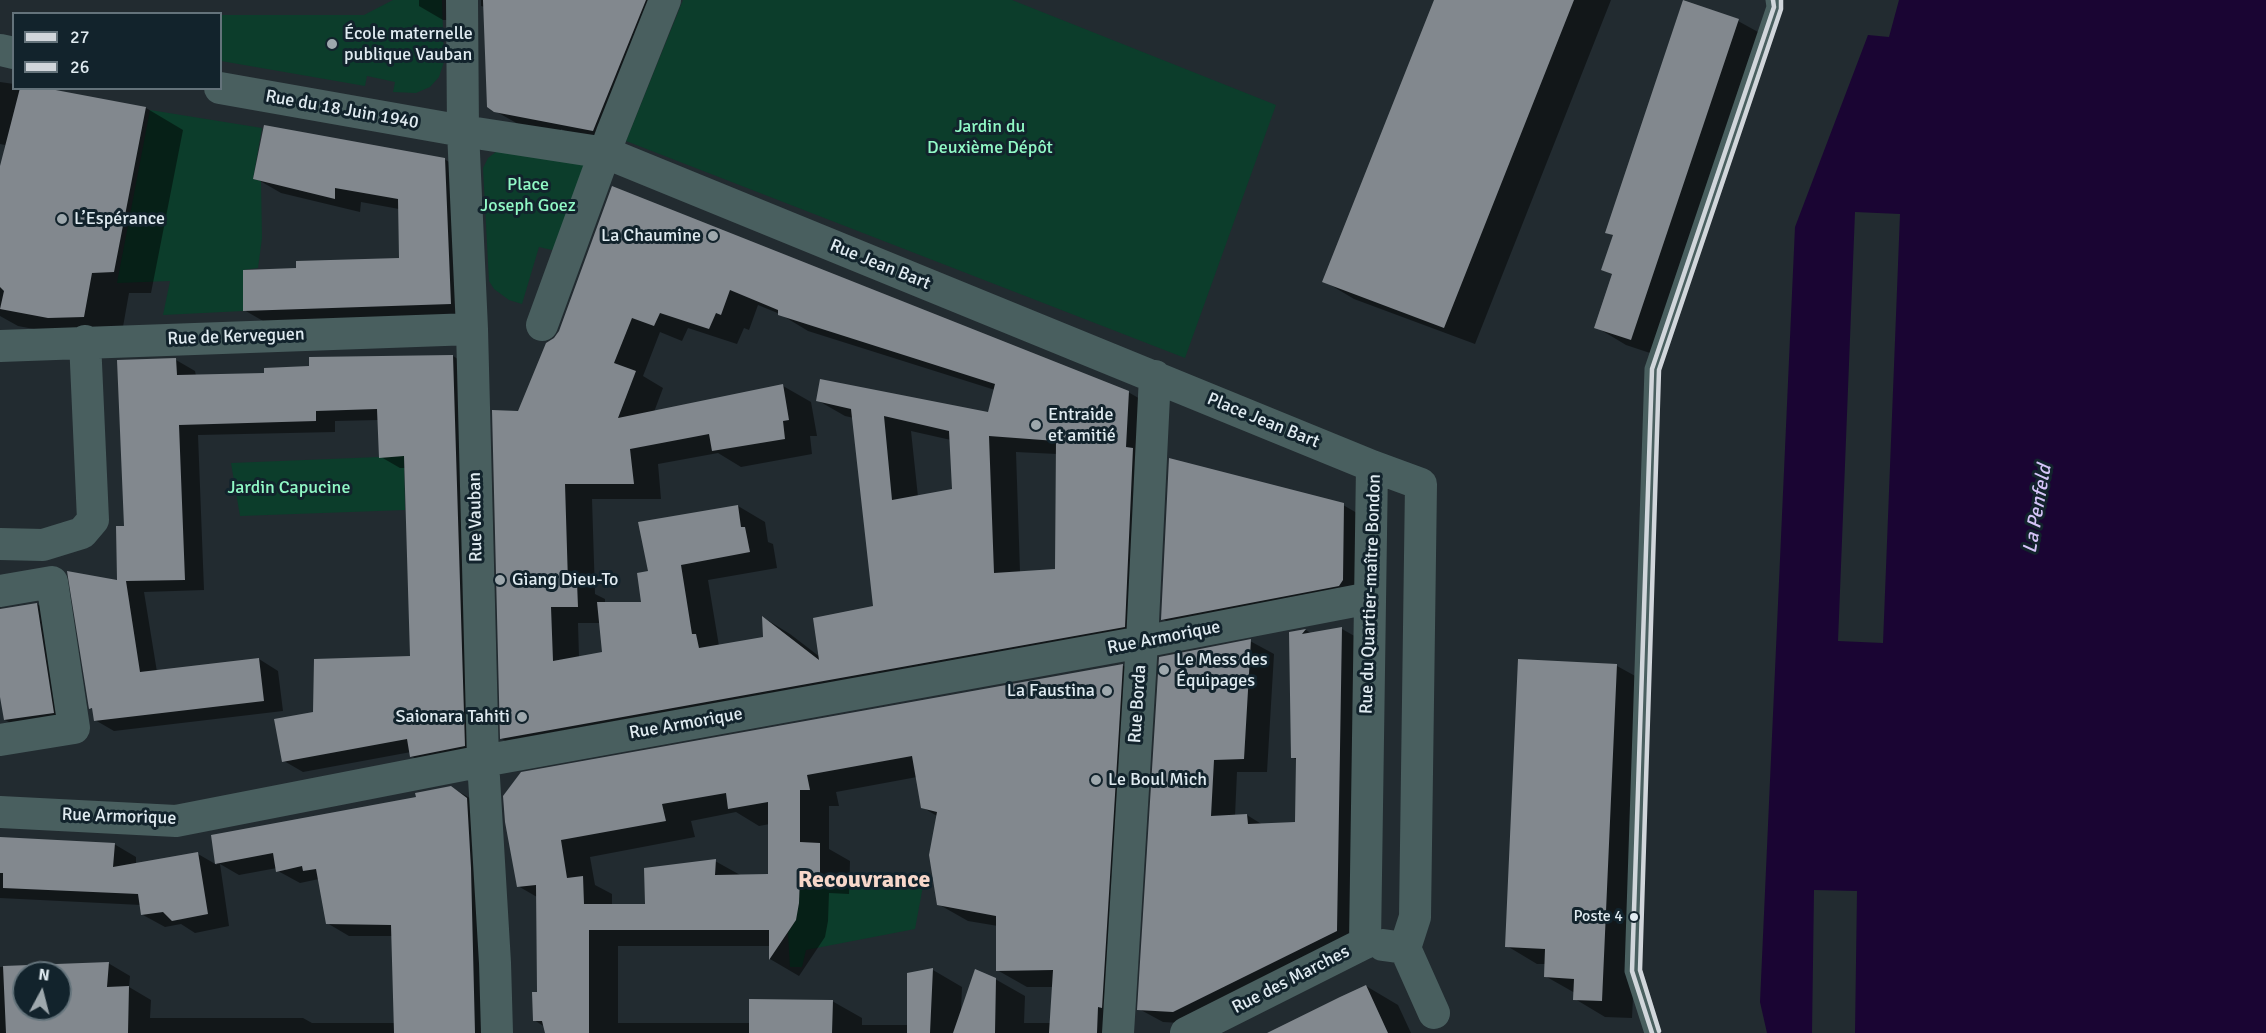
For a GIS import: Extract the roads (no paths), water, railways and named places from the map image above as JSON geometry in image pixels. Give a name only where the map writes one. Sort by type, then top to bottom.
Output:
[{"type":"street","name":"Rue Vauban","points":[[462,0],[463,131],[472,329],[483,761],[495,951],[497,1033]]},
{"type":"street","points":[[542,325],[665,0]]},
{"type":"street","name":"Rue du 18 Juin 1940","points":[[222,88],[463,131]]},
{"type":"street","points":[[463,131],[606,153]]},
{"type":"street","name":"Rue Jean Bart","points":[[606,153],[1155,376]]},
{"type":"street","name":"Rue de Kerveguen","points":[[0,346],[85,341],[472,329]]},
{"type":"street","points":[[0,544],[43,545],[82,533],[93,520],[85,341]]},
{"type":"street","name":"Place Jean Bart","points":[[1155,376],[1372,466]]},
{"type":"street","name":"Rue Borda","points":[[1118,1033],[1142,642],[1155,376]]},
{"type":"street","name":"Rue du Quartier-maître Bondon","points":[[1365,943],[1372,466],[1421,484],[1415,917],[1405,948]]},
{"type":"street","points":[[0,591],[52,582],[74,728],[0,740]]},
{"type":"street","name":"Rue Armorique","points":[[0,813],[176,821],[483,761],[1142,642],[1370,598]]},
{"type":"street","points":[[1365,943],[1405,948],[1434,1013]]},
{"type":"street","name":"Rue des Marches","points":[[1186,1033],[1365,943]]},
{"type":"lane","points":[[1652,1033],[1632,971],[1652,369],[1774,7],[1773,0]]},
{"type":"water","name":"La Penfeld","points":[[1899,0],[2266,0],[2266,1033],[1767,1033],[1760,1002],[1795,227],[1868,35],[1889,37]]},
{"type":"place","name":"École maternelle publique Vauban","points":[[332,44]]},
{"type":"place","name":"L’Espérance","points":[[62,219]]},
{"type":"place","name":"La Chaumine","points":[[713,236]]},
{"type":"place","name":"Entraide et amitié","points":[[1036,425]]},
{"type":"place","name":"Giang Dieu-To","points":[[500,580]]},
{"type":"place","name":"Le Mess des Équipages","points":[[1164,670]]},
{"type":"place","name":"La Faustina","points":[[1107,691]]},
{"type":"place","name":"Saionara Tahiti","points":[[522,717]]},
{"type":"place","name":"Le Boul Mich","points":[[1096,780]]},
{"type":"place","name":"Poste 4","points":[[1634,917]]},
{"type":"district","name":"Recouvrance","points":[[864,881]]},
{"type":"park label","name":"Jardin du Deuxième Dépôt","points":[[990,137]]},
{"type":"park label","name":"Place Joseph Goez","points":[[528,195]]},
{"type":"park label","name":"Jardin Capucine","points":[[289,488]]}]
